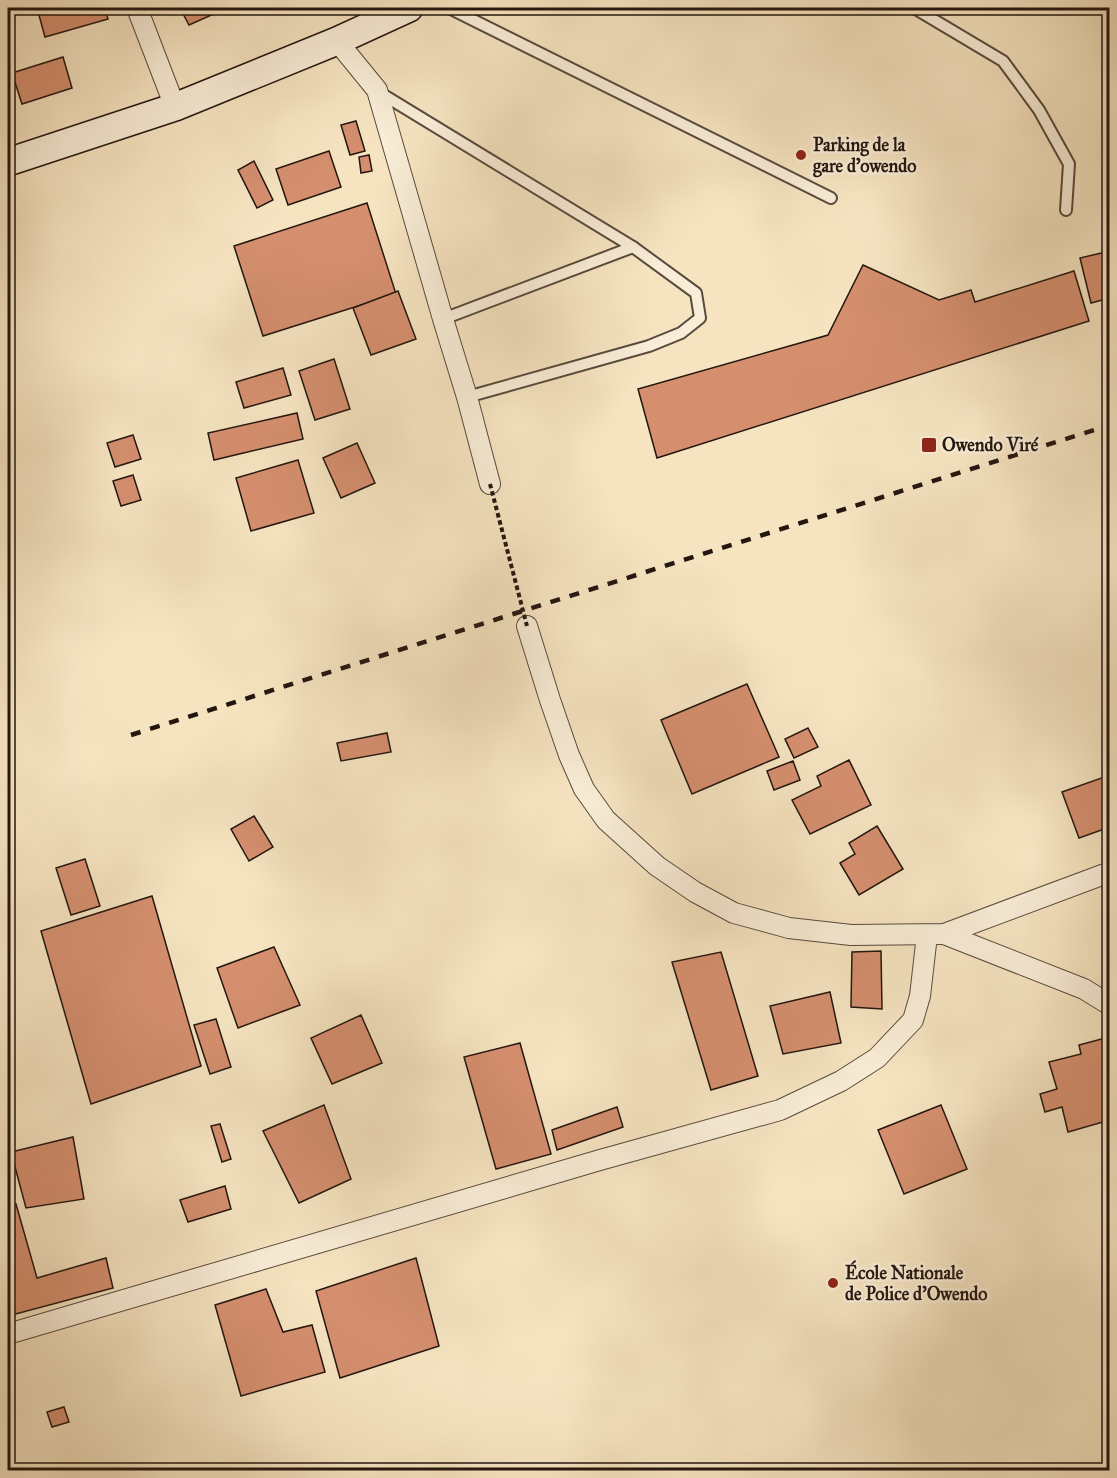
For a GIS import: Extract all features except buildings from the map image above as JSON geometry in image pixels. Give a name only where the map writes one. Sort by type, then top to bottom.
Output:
[{"type":"street","points":[[137,8],[175,107]]},
{"type":"street","points":[[8,162],[175,107],[337,41],[409,8]]},
{"type":"street","points":[[337,41],[376,90],[467,397],[490,484]]},
{"type":"street","points":[[527,626],[569,755],[584,789],[606,820],[657,866],[695,892],[734,913],[789,928],[851,935],[936,934],[1110,872]]},
{"type":"street","points":[[936,934],[1084,989],[1110,1005]]},
{"type":"street","points":[[8,1334],[577,1167],[780,1110],[841,1081],[877,1058],[912,1020],[936,934]]},
{"type":"lane","points":[[448,8],[831,198]]},
{"type":"lane","points":[[914,8],[1003,61],[1039,110],[1069,164],[1066,210]]},
{"type":"lane","points":[[376,90],[633,247],[696,293],[700,318],[681,333],[649,346],[467,397]]},
{"type":"lane","points":[[443,319],[633,247]]},
{"type":"path","points":[[490,484],[527,626]]},
{"type":"railway","points":[[131,735],[1110,425]]},
{"type":"place","name":"Parking de la gare d'owendo","points":[[801,155]]},
{"type":"place","name":"Owendo Viré","points":[[929,445]]},
{"type":"place","name":"École Nationale de Police d’Owendo","points":[[833,1283]]}]
